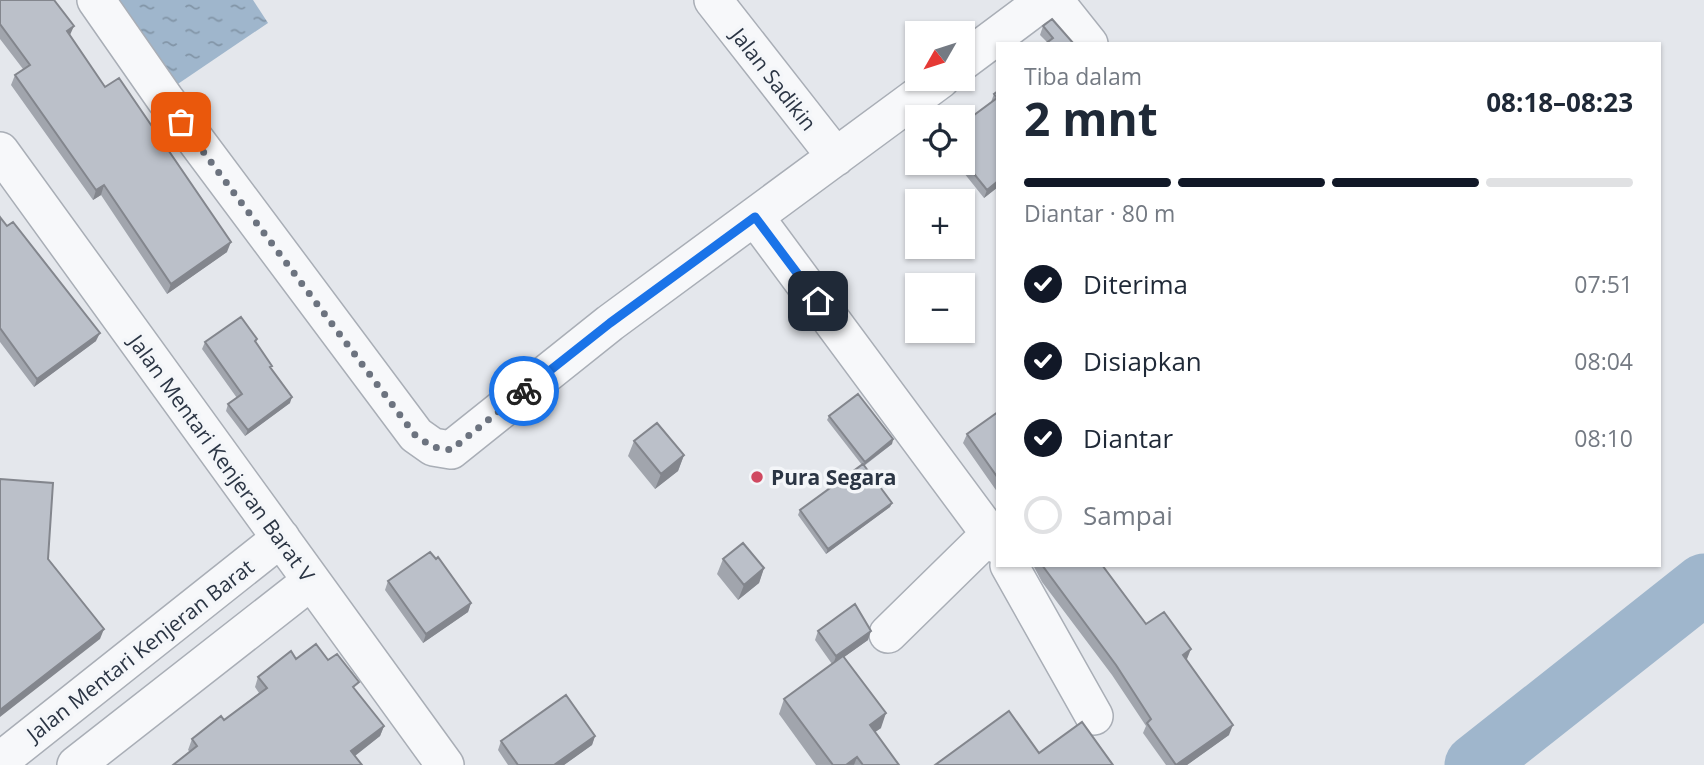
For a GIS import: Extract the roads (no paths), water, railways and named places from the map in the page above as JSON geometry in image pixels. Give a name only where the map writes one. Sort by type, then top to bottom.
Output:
[{"type":"street","points":[[96,0],[165,99],[415,435],[433,447],[451,450],[610,323],[925,91]]},
{"type":"street","name":"Jalan Sadikin","points":[[713,0],[836,157]]},
{"type":"street","points":[[975,52],[1045,0]]},
{"type":"street","points":[[1054,0],[1087,42]]},
{"type":"street","name":"Jalan Mentari Kenjeran Barat V","points":[[0,151],[445,765]]},
{"type":"street","points":[[755,217],[994,539],[888,634]]},
{"type":"street","name":"Jalan Mentari Kenjeran Barat","points":[[0,761],[281,538]]},
{"type":"street","points":[[1010,567],[1094,716]]},
{"type":"street","points":[[76,765],[311,581]]},
{"type":"water","points":[[104,0],[253,0],[268,23],[166,92]]},
{"type":"waterway","points":[[1475,765],[1704,584]]},
{"type":"place","name":"Pura Segara","points":[[757,477]]}]
